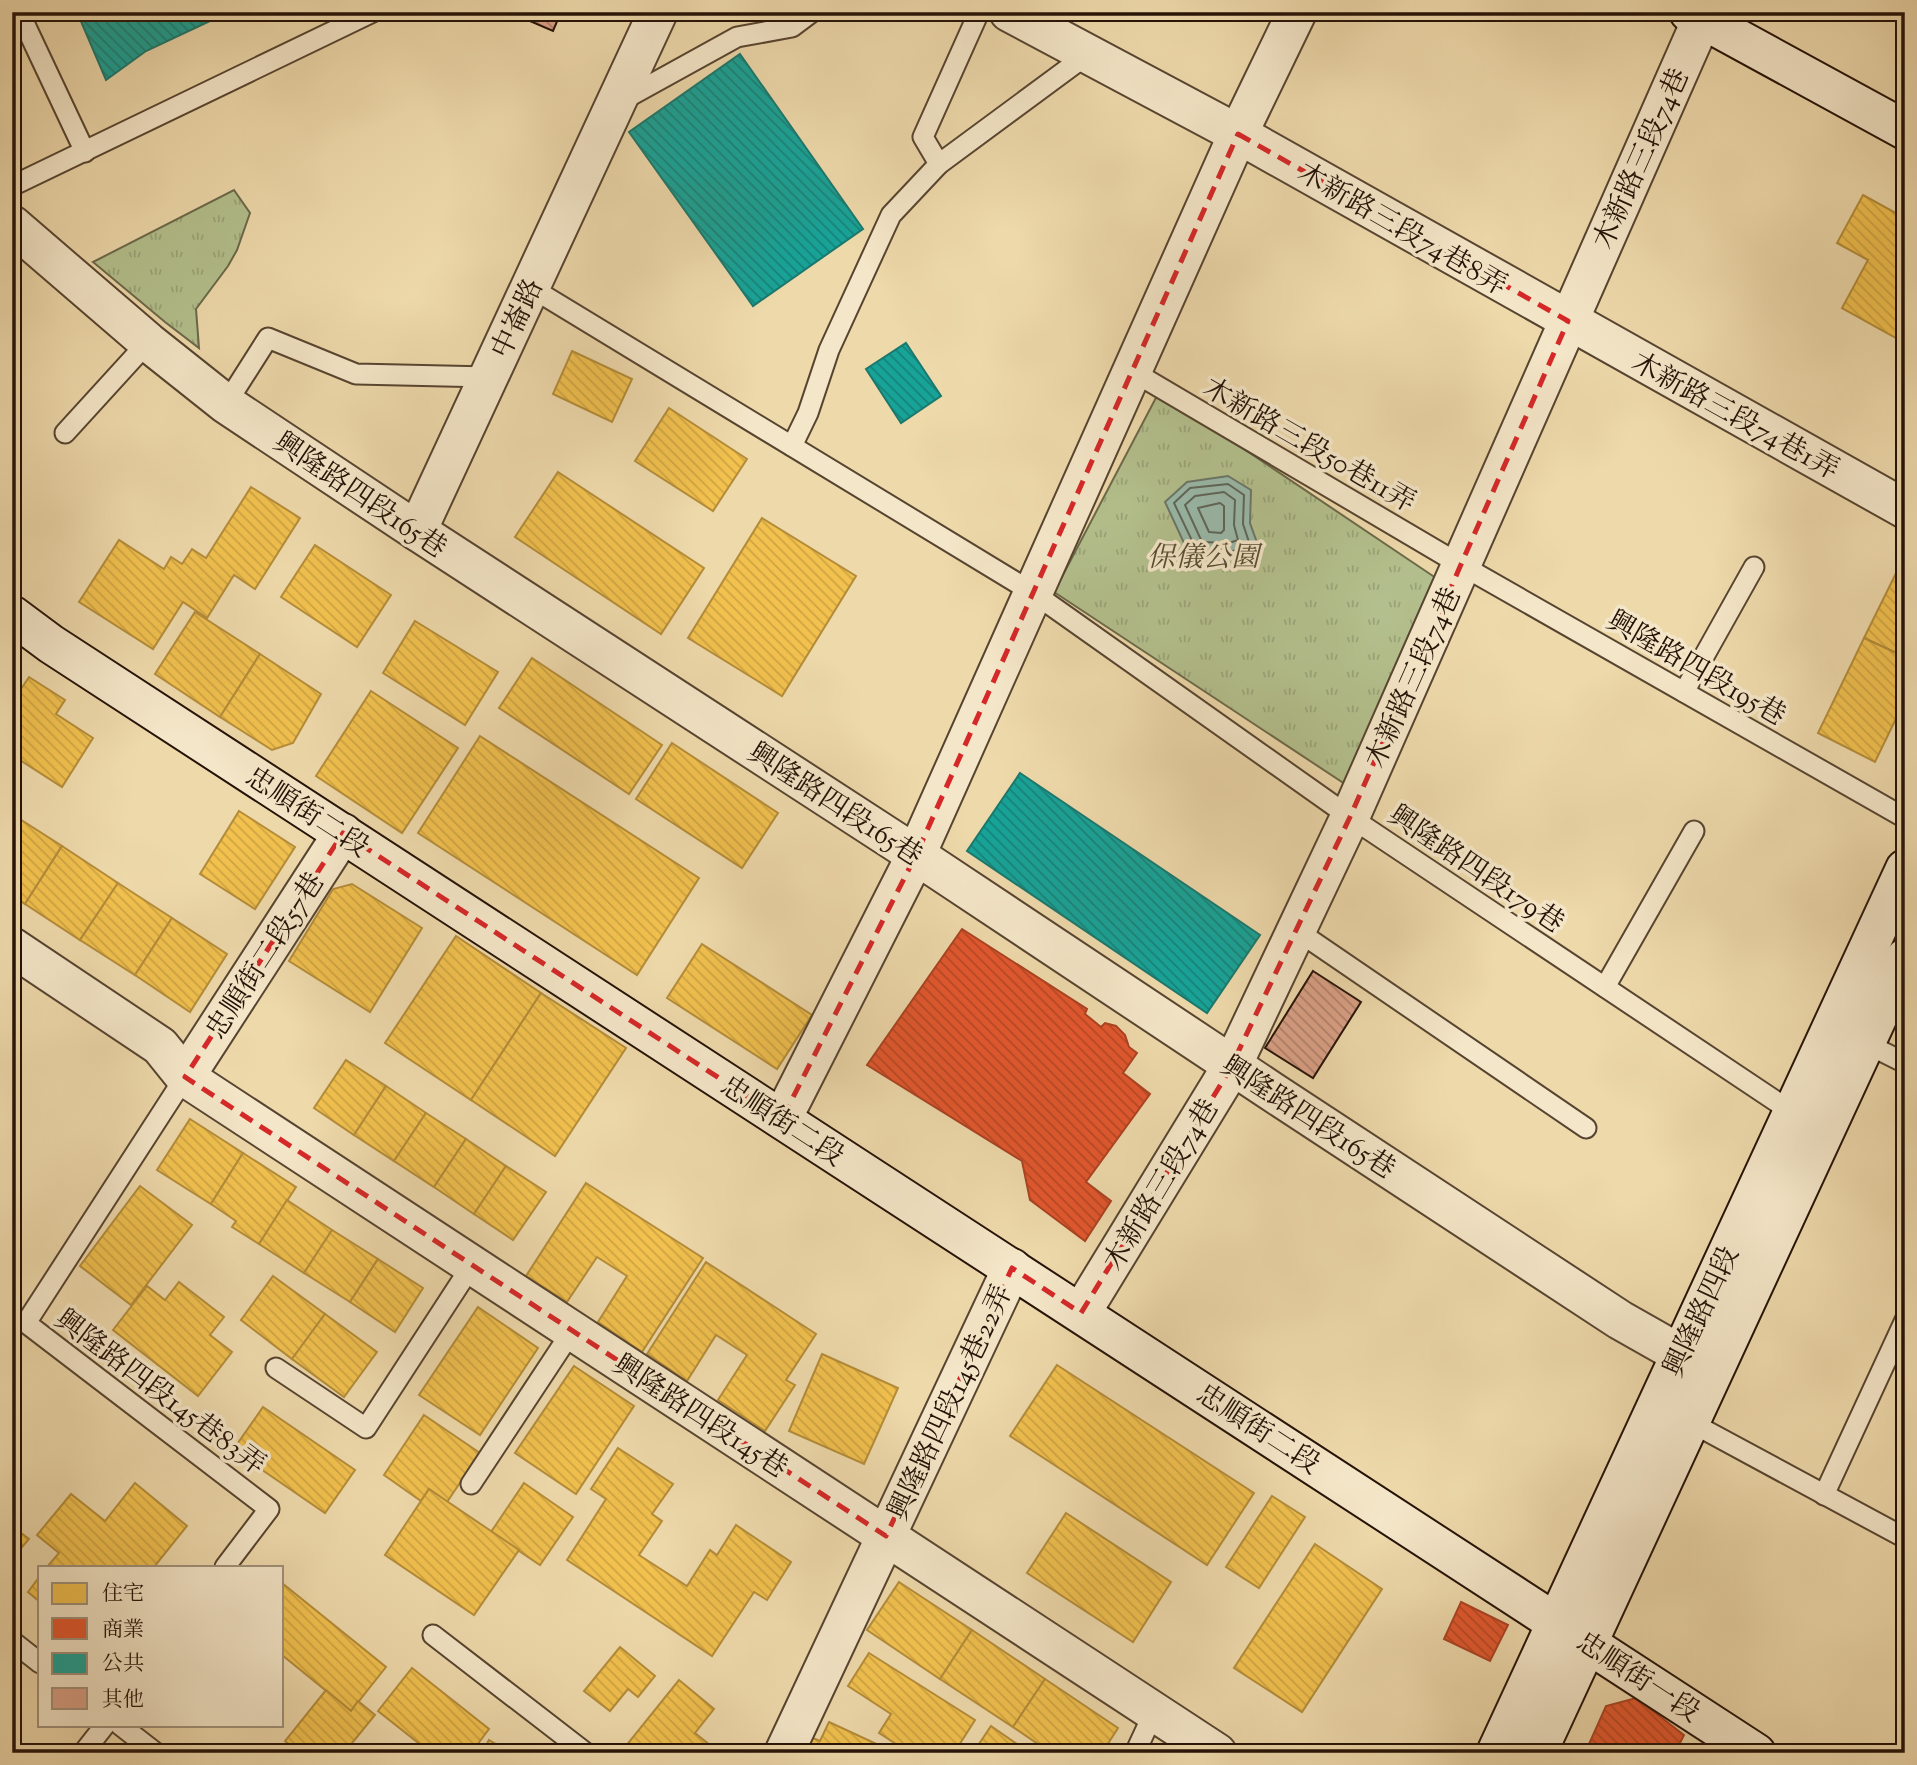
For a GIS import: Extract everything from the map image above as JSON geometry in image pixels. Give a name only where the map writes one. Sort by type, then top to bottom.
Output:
[{"type":"street","name":"中崙路","points":[[417,531],[658,12]]},
{"type":"street","name":"木新路三段74巷8弄","points":[[1009,12],[1238,134],[1568,321]]},
{"type":"street","points":[[782,1119],[916,855],[1238,134],[1297,12]]},
{"type":"street","points":[[1696,16],[1905,130]]},
{"type":"street","name":"木新路三段74巷","points":[[1081,1313],[1232,1066],[1350,817],[1568,321],[1696,16]]},
{"type":"street","name":"興隆路四段165巷","points":[[12,225],[148,342],[226,404],[916,855],[1232,1066],[1609,1312],[1680,1354]]},
{"type":"street","name":"木新路三段74巷1弄","points":[[1568,321],[1905,509]]},
{"type":"street","name":"忠順街二段","points":[[12,615],[51,644],[1556,1622]]},
{"type":"street","name":"忠順街二段57巷","points":[[185,1077],[342,833]]},
{"type":"street","name":"興隆路四段","points":[[1496,1753],[1905,869]]},
{"type":"street","name":"興隆路四段145巷","points":[[12,947],[160,1046],[185,1077],[1217,1753]]},
{"type":"street","name":"興隆路四段","points":[[1537,1753],[1905,958]]},
{"type":"street","name":"興隆路四段145巷22弄","points":[[784,1753],[1012,1268]]},
{"type":"street","name":"忠順街一段","points":[[1556,1622],[1756,1753]]},
{"type":"lane","points":[[19,12],[85,152]]},
{"type":"lane","points":[[12,186],[373,12]]},
{"type":"lane","points":[[615,104],[737,37],[792,27],[811,12]]},
{"type":"lane","points":[[939,164],[923,137],[979,12]]},
{"type":"lane","points":[[792,446],[808,413],[829,350],[891,215],[939,164],[1088,54]]},
{"type":"lane","name":"興隆路四段179巷","points":[[530,287],[1032,592],[1350,817],[1792,1112]]},
{"type":"lane","points":[[226,404],[268,338],[356,374],[489,377]]},
{"type":"lane","points":[[65,433],[148,342]]},
{"type":"lane","name":"木新路三段50巷11弄","points":[[1132,371],[1461,565]]},
{"type":"lane","name":"興隆路四段195巷","points":[[1461,565],[1905,818]]},
{"type":"lane","points":[[1684,692],[1754,567]]},
{"type":"lane","points":[[1605,988],[1694,831]]},
{"type":"lane","points":[[1296,930],[1586,1128]]},
{"type":"lane","points":[[1792,1112],[1865,1043],[1905,1063]]},
{"type":"lane","name":"興隆路四段145巷83弄","points":[[185,1077],[19,1317],[269,1509],[226,1566]]},
{"type":"lane","points":[[276,1368],[366,1427],[472,1265]]},
{"type":"lane","points":[[1824,1495],[1905,1320]]},
{"type":"lane","points":[[471,1484],[572,1331]]},
{"type":"lane","points":[[1690,1422],[1905,1538]]},
{"type":"lane","points":[[433,1635],[586,1753]]},
{"type":"lane","points":[[12,1641],[38,1661]]},
{"type":"lane","points":[[1135,1753],[1154,1712]]},
{"type":"lane","points":[[83,1753],[104,1726]]},
{"type":"lane","points":[[121,1726],[156,1753]]},
{"type":"highlighted area","points":[[1238,134],[1568,321],[1350,817],[1229,1071],[1081,1313],[1012,1268],[886,1536],[185,1077],[343,833],[782,1119],[916,855]]},
{"type":"green space","points":[[234,190],[250,213],[237,250],[228,266],[196,309],[199,348],[93,262]]},
{"type":"green space","name":"保儀公園","points":[[1159,392],[1436,578],[1348,786],[1054,592]]},
{"type":"water","points":[[1228,476],[1251,490],[1250,523],[1260,551],[1232,559],[1191,558],[1165,502],[1187,482]]},
{"type":"building: 住宅","points":[[1882,12],[1905,12],[1905,25]]},
{"type":"building: 住宅","points":[[1863,195],[1905,218],[1905,343],[1842,308],[1868,260],[1837,243]]},
{"type":"building: 住宅","points":[[572,351],[632,379],[612,422],[553,394]]},
{"type":"building: 住宅","points":[[669,408],[747,459],[713,511],[635,461]]},
{"type":"building: 住宅","points":[[558,472],[704,568],[661,634],[515,537]]},
{"type":"building: 住宅","points":[[251,487],[300,518],[255,589],[234,575],[207,618],[183,602],[153,649],[79,602],[119,540],[164,569],[171,557],[182,564],[192,549],[206,558]]},
{"type":"building: 住宅","points":[[762,518],[856,576],[782,696],[688,638]]},
{"type":"building: 住宅","points":[[315,545],[391,595],[357,647],[281,597]]},
{"type":"building: 住宅","points":[[1905,555],[1905,657],[1864,638]]},
{"type":"building: 住宅","points":[[195,612],[260,654],[220,717],[155,674]]},
{"type":"building: 住宅","points":[[415,621],[498,672],[465,725],[383,673]]},
{"type":"building: 住宅","points":[[1864,638],[1905,657],[1905,700],[1875,762],[1818,733]]},
{"type":"building: 住宅","points":[[260,654],[321,694],[293,743],[272,750],[220,717]]},
{"type":"building: 住宅","points":[[532,658],[662,745],[629,794],[499,708]]},
{"type":"building: 住宅","points":[[29,677],[65,700],[56,714],[93,738],[62,787],[12,755],[12,688],[19,692]]},
{"type":"building: 住宅","points":[[371,691],[458,748],[402,833],[316,776]]},
{"type":"building: 住宅","points":[[480,736],[699,878],[637,975],[418,833]]},
{"type":"building: 住宅","points":[[672,743],[778,813],[742,868],[636,799]]},
{"type":"building: 住宅","points":[[239,811],[295,847],[255,909],[200,874]]},
{"type":"building: 住宅","points":[[12,814],[62,846],[25,904],[12,895]]},
{"type":"building: 住宅","points":[[62,846],[118,883],[80,940],[25,904]]},
{"type":"building: 住宅","points":[[118,883],[172,918],[135,975],[80,940]]},
{"type":"building: 住宅","points":[[352,884],[422,928],[370,1012],[289,961],[333,889]]},
{"type":"building: 住宅","points":[[172,918],[227,954],[190,1012],[135,975]]},
{"type":"building: 住宅","points":[[456,936],[541,993],[471,1100],[385,1043]]},
{"type":"building: 住宅","points":[[702,944],[812,1015],[777,1069],[667,998]]},
{"type":"building: 住宅","points":[[541,993],[626,1048],[555,1156],[471,1100]]},
{"type":"building: 住宅","points":[[346,1060],[386,1086],[354,1135],[314,1108]]},
{"type":"building: 住宅","points":[[386,1086],[426,1113],[394,1161],[354,1135]]},
{"type":"building: 住宅","points":[[426,1113],[466,1139],[434,1187],[394,1161]]},
{"type":"building: 住宅","points":[[190,1119],[243,1153],[211,1204],[157,1170]]},
{"type":"building: 住宅","points":[[466,1139],[506,1166],[474,1214],[434,1187]]},
{"type":"building: 住宅","points":[[243,1153],[296,1187],[259,1244],[232,1227],[236,1221],[211,1204]]},
{"type":"building: 住宅","points":[[506,1166],[546,1192],[513,1240],[474,1214]]},
{"type":"building: 住宅","points":[[586,1183],[703,1258],[642,1352],[598,1322],[627,1276],[597,1257],[567,1302],[526,1276]]},
{"type":"building: 住宅","points":[[140,1186],[192,1225],[131,1305],[80,1266]]},
{"type":"building: 住宅","points":[[287,1200],[332,1230],[304,1273],[259,1244]]},
{"type":"building: 住宅","points":[[332,1230],[378,1259],[350,1302],[304,1273]]},
{"type":"building: 住宅","points":[[378,1259],[423,1288],[395,1332],[350,1302]]},
{"type":"building: 住宅","points":[[706,1262],[816,1334],[786,1380],[795,1385],[765,1431],[718,1400],[747,1355],[716,1335],[687,1381],[647,1354]]},
{"type":"building: 住宅","points":[[273,1276],[325,1314],[292,1359],[241,1320]]},
{"type":"building: 住宅","points":[[179,1282],[224,1317],[210,1335],[232,1352],[198,1396],[113,1330],[147,1286],[165,1300]]},
{"type":"building: 住宅","points":[[478,1307],[538,1348],[480,1435],[419,1395]]},
{"type":"building: 住宅","points":[[325,1314],[377,1352],[344,1397],[292,1359]]},
{"type":"building: 住宅","points":[[822,1354],[898,1388],[864,1464],[789,1431]]},
{"type":"building: 住宅","points":[[1057,1365],[1254,1493],[1207,1565],[1010,1436]]},
{"type":"building: 住宅","points":[[574,1366],[634,1406],[576,1494],[515,1453]]},
{"type":"building: 住宅","points":[[263,1407],[355,1470],[325,1513],[233,1450]]},
{"type":"building: 住宅","points":[[424,1415],[480,1453],[447,1502],[429,1489],[421,1501],[384,1475]]},
{"type":"building: 住宅","points":[[618,1448],[673,1484],[652,1514],[662,1521],[639,1555],[687,1586],[710,1550],[717,1555],[736,1525],[791,1562],[767,1600],[754,1592],[712,1656],[567,1560],[606,1499],[591,1489]]},
{"type":"building: 住宅","points":[[135,1483],[187,1526],[155,1566],[48,1566],[59,1553],[37,1535],[71,1494],[105,1521]]},
{"type":"building: 住宅","points":[[524,1483],[573,1517],[540,1565],[491,1532]]},
{"type":"building: 住宅","points":[[429,1489],[519,1550],[474,1615],[385,1555]]},
{"type":"building: 住宅","points":[[1272,1496],[1305,1517],[1259,1588],[1226,1567]]},
{"type":"building: 住宅","points":[[1066,1513],[1171,1582],[1133,1642],[1027,1573]]},
{"type":"building: 住宅","points":[[12,1526],[29,1539],[12,1559]]},
{"type":"building: 住宅","points":[[1315,1544],[1382,1589],[1302,1712],[1234,1668]]},
{"type":"building: 住宅","points":[[38,1579],[38,1600],[28,1592]]},
{"type":"building: 住宅","points":[[899,1582],[972,1630],[940,1679],[867,1630]]},
{"type":"building: 住宅","points":[[284,1585],[386,1667],[351,1711],[284,1657]]},
{"type":"building: 住宅","points":[[972,1630],[1045,1679],[1013,1727],[940,1679]]},
{"type":"building: 住宅","points":[[620,1647],[655,1676],[638,1697],[628,1689],[610,1711],[584,1691]]},
{"type":"building: 住宅","points":[[869,1653],[975,1720],[954,1753],[910,1753],[879,1733],[891,1714],[848,1686]]},
{"type":"building: 住宅","points":[[412,1668],[489,1729],[471,1753],[431,1753],[378,1711]]},
{"type":"building: 住宅","points":[[1045,1679],[1118,1728],[1102,1753],[1051,1753],[1013,1727]]},
{"type":"building: 住宅","points":[[679,1680],[714,1709],[695,1733],[720,1753],[633,1753],[625,1747]]},
{"type":"building: 住宅","points":[[326,1690],[351,1711],[358,1701],[375,1715],[344,1753],[286,1753],[291,1746],[285,1741]]},
{"type":"building: 住宅","points":[[829,1722],[881,1746],[878,1753],[805,1753],[808,1736],[820,1741]]},
{"type":"building: 住宅","points":[[991,1726],[1030,1753],[973,1753]]},
{"type":"building: 住宅","points":[[489,1740],[511,1753],[482,1753]]},
{"type":"building: 商業","points":[[962,929],[1087,1009],[1085,1014],[1101,1027],[1105,1023],[1116,1026],[1125,1035],[1129,1047],[1137,1053],[1123,1073],[1150,1094],[1086,1182],[1111,1201],[1085,1241],[1030,1200],[1022,1161],[867,1065]]},
{"type":"building: 商業","points":[[1461,1602],[1508,1625],[1490,1661],[1444,1639]]},
{"type":"building: 商業","points":[[1636,1698],[1684,1735],[1675,1753],[1585,1753],[1606,1706]]},
{"type":"building: 公共","points":[[77,12],[229,12],[146,51],[106,80]]},
{"type":"building: 公共","points":[[740,54],[863,229],[753,306],[629,132]]},
{"type":"building: 公共","points":[[906,343],[941,396],[901,423],[866,369]]},
{"type":"building: 公共","points":[[1020,773],[1260,935],[1207,1013],[967,851]]},
{"type":"building: 其他","points":[[509,12],[561,12],[553,31]]},
{"type":"building: 其他","points":[[1313,971],[1361,1002],[1313,1078],[1265,1048]]}]
